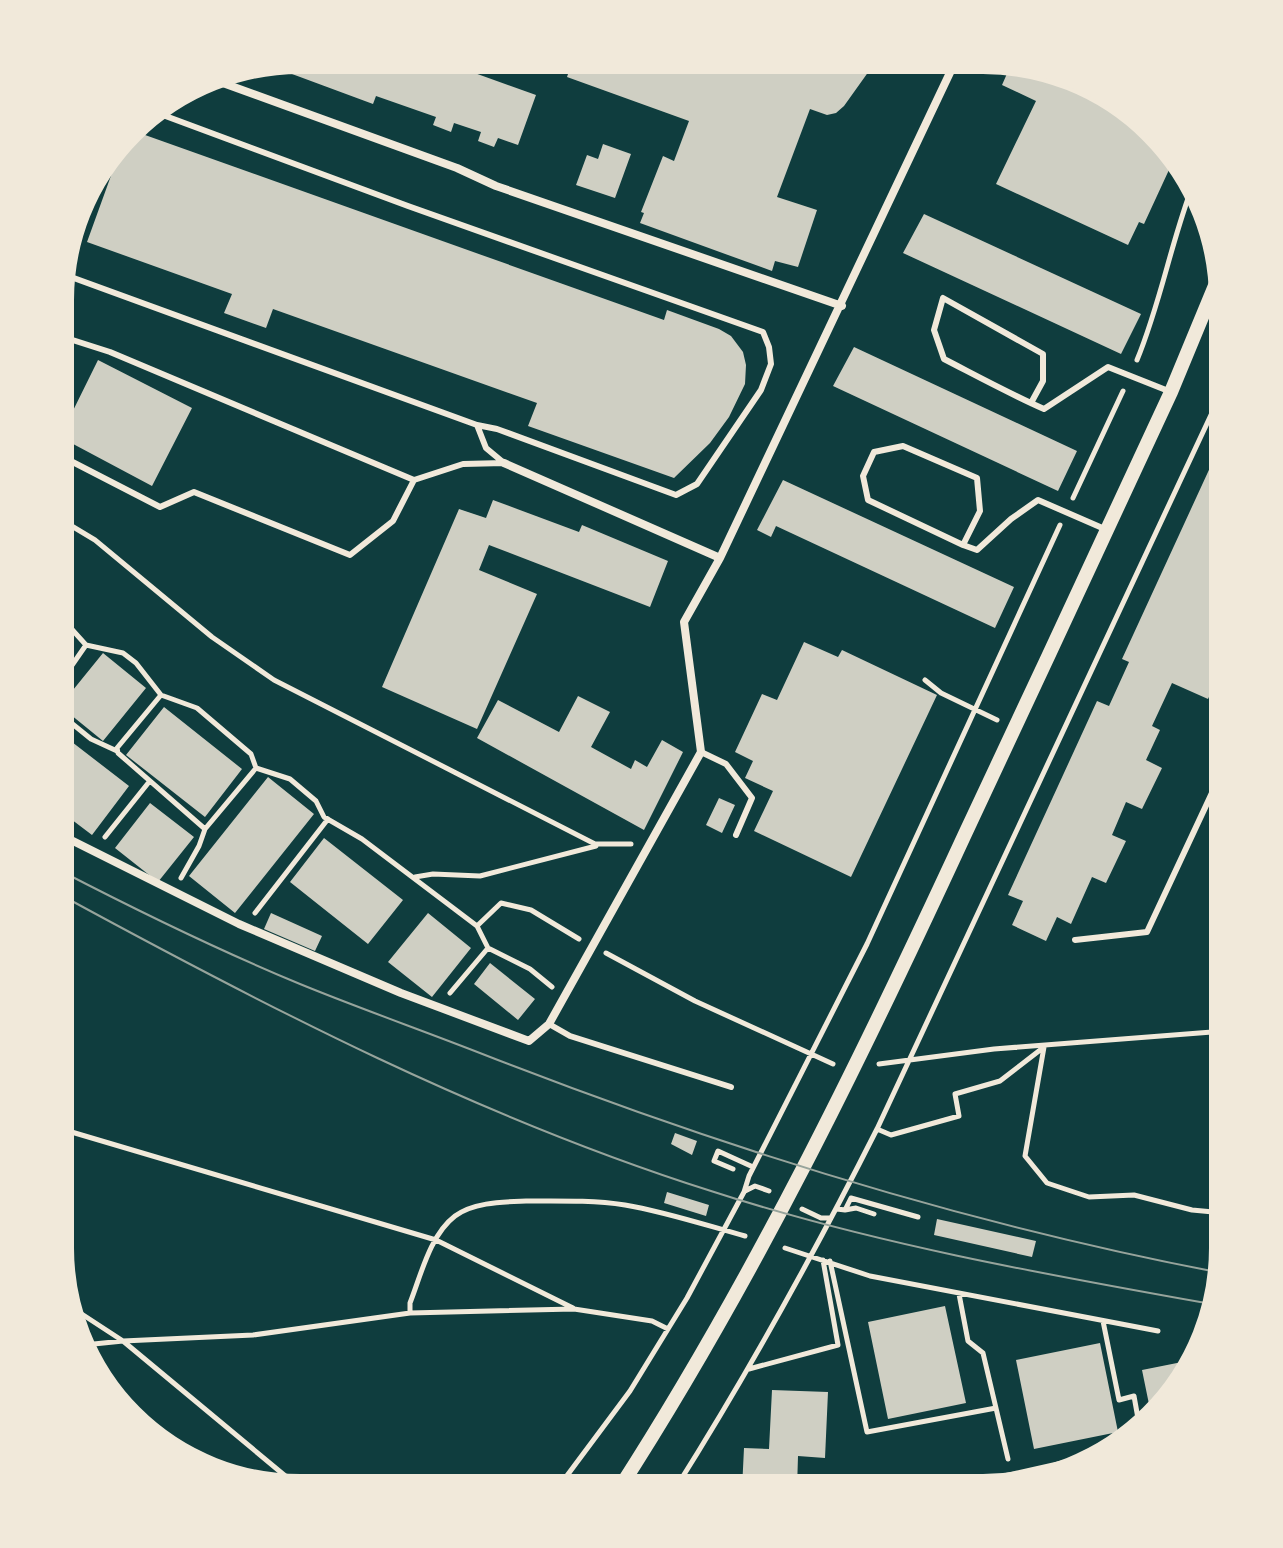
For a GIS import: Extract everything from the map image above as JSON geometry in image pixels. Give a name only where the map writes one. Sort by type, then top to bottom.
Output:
[{"type":"street","points":[[72,841],[248,929],[441,1008],[529,1041],[549,1024],[701,752],[684,622],[720,558],[950,72]]},
{"type":"street","points":[[226,84],[457,168],[496,186],[842,306]]},
{"type":"street","points":[[627,1476],[727,1311],[831,1117],[1171,392],[1211,296]]},
{"type":"street","points":[[504,463],[720,558]]},
{"type":"lane","points":[[73,278],[676,495],[697,484],[761,390],[771,364],[763,332],[166,116]]},
{"type":"lane","points":[[1031,403],[1043,381],[1043,354],[943,298],[934,330],[944,359],[1031,403],[1044,409],[1108,367],[1171,392]]},
{"type":"lane","points":[[72,340],[110,352],[414,480],[463,464],[504,463]]},
{"type":"lane","points":[[477,425],[486,448],[504,463]]},
{"type":"lane","points":[[963,545],[980,511],[977,478],[903,446],[874,452],[863,476],[868,500],[963,545],[977,550],[1011,519],[1038,500],[1107,530]]},
{"type":"lane","points":[[72,462],[160,507],[194,492],[350,555],[393,521],[414,480]]},
{"type":"lane","points":[[701,752],[726,764],[752,798],[736,835]]},
{"type":"lane","points":[[1075,940],[1147,932],[1211,795]]},
{"type":"lane","points":[[549,1024],[570,1036],[731,1087]]},
{"type":"path","points":[[567,1476],[630,1391],[687,1298],[744,1192],[753,1167],[867,944],[1131,375],[1153,323],[1187,200]]},
{"type":"path","points":[[683,1476],[748,1370],[837,1209],[877,1129],[1211,415]]},
{"type":"path","points":[[72,526],[95,540],[212,637],[274,680],[595,844],[618,846],[652,841]]},
{"type":"path","points":[[72,629],[86,645],[123,653],[136,663],[161,695],[197,708],[251,754],[256,768]]},
{"type":"path","points":[[72,665],[86,645]]},
{"type":"path","points":[[925,680],[941,693],[974,711],[1015,728]]},
{"type":"path","points":[[117,751],[161,695]]},
{"type":"path","points":[[72,724],[91,739],[117,751],[123,760],[205,829]]},
{"type":"path","points":[[256,768],[290,779],[316,801],[324,817],[362,839],[477,926],[488,948],[530,969],[564,997]]},
{"type":"path","points":[[172,891],[188,869],[205,829],[256,768]]},
{"type":"path","points":[[93,852],[149,782]]},
{"type":"path","points":[[248,929],[259,905],[328,819]]},
{"type":"path","points":[[413,878],[433,874],[480,876],[601,844]]},
{"type":"path","points":[[477,926],[501,903],[531,910],[695,1001],[809,1055],[835,1065],[846,1065]]},
{"type":"path","points":[[441,1008],[488,948]]},
{"type":"path","points":[[868,1065],[994,1049],[1211,1032]]},
{"type":"path","points":[[877,1129],[891,1135],[959,1116],[955,1094],[1000,1081],[1044,1047]]},
{"type":"path","points":[[1044,1047],[1025,1156],[1047,1183],[1089,1197],[1134,1195],[1211,1212]]},
{"type":"path","points":[[72,1132],[436,1240],[574,1309]]},
{"type":"path","points":[[733,1169],[714,1161],[718,1151],[753,1167]]},
{"type":"path","points":[[845,1210],[851,1198],[918,1217]]},
{"type":"path","points":[[837,1209],[856,1208],[874,1214]]},
{"type":"path","points":[[748,1370],[838,1345],[827,1260],[867,1432],[996,1408]]},
{"type":"path","points":[[959,1294],[968,1341],[983,1353],[1012,1474]]},
{"type":"path","points":[[94,1344],[253,1335],[410,1313],[574,1309],[652,1321],[668,1329]]},
{"type":"path","points":[[82,1314],[123,1341],[285,1476]]},
{"type":"path","points":[[1103,1321],[1119,1400],[1134,1396],[1137,1415]]},
{"type":"building","points":[[472,72],[536,95],[518,145],[498,138],[494,147],[478,141],[481,132],[454,123],[451,132],[433,125],[436,117],[376,96],[373,104],[292,74]]},
{"type":"building","points":[[569,72],[868,72],[836,113],[827,115],[810,109],[777,197],[817,210],[798,267],[775,261],[772,271],[640,223],[644,213],[641,212],[663,156],[674,161],[689,121],[567,77]]},
{"type":"building","points":[[1007,74],[1070,89],[1110,110],[1164,161],[1169,169],[1144,224],[1139,222],[1128,245],[996,184],[1036,101],[1002,85]]},
{"type":"building","points":[[144,135],[664,320],[667,310],[719,329],[731,336],[743,352],[745,384],[729,417],[710,443],[674,478],[528,426],[537,403],[273,309],[266,328],[224,313],[232,294],[87,242],[114,169]]},
{"type":"building","points":[[603,144],[631,154],[615,198],[576,185],[587,155],[598,159]]},
{"type":"building","points":[[924,214],[1141,314],[1121,354],[903,253]]},
{"type":"building","points":[[854,347],[1077,451],[1058,491],[833,386]]},
{"type":"building","points":[[98,360],[192,408],[152,486],[72,443],[72,413]]},
{"type":"building","points":[[1211,465],[1211,693],[1208,699],[1172,683],[1152,726],[1160,730],[1146,760],[1162,768],[1142,809],[1126,802],[1112,835],[1126,841],[1106,883],[1092,877],[1071,924],[1057,917],[1046,941],[1012,925],[1023,901],[1008,895],[1097,701],[1109,706],[1129,662],[1122,659]]},
{"type":"building","points":[[783,480],[1014,587],[995,628],[776,526],[771,537],[757,530]]},
{"type":"building","points":[[493,500],[579,532],[582,525],[668,561],[650,607],[489,545],[479,570],[537,594],[477,729],[382,687],[459,509],[486,518]]},
{"type":"building","points":[[804,642],[838,657],[842,650],[937,695],[851,877],[754,831],[773,791],[745,778],[753,761],[735,752],[762,694],[777,700]]},
{"type":"building","points":[[103,653],[146,688],[103,741],[72,716],[72,691]]},
{"type":"building","points":[[578,696],[610,712],[591,747],[631,769],[635,760],[647,767],[662,740],[683,752],[644,830],[477,738],[498,700],[559,732]]},
{"type":"building","points":[[164,707],[242,769],[205,817],[126,755]]},
{"type":"building","points":[[72,742],[129,786],[92,835],[72,820]]},
{"type":"building","points":[[268,777],[314,814],[235,913],[189,876]]},
{"type":"building","points":[[719,798],[735,805],[722,833],[706,825]]},
{"type":"building","points":[[150,803],[194,837],[158,882],[115,848]]},
{"type":"building","points":[[324,838],[403,900],[368,944],[290,882]]},
{"type":"building","points":[[271,913],[322,936],[315,951],[264,929]]},
{"type":"building","points":[[428,913],[471,948],[432,997],[388,962]]},
{"type":"building","points":[[490,963],[535,999],[518,1020],[474,984]]},
{"type":"building","points":[[675,1133],[697,1141],[692,1155],[671,1144]]},
{"type":"building","points":[[667,1192],[709,1205],[706,1216],[664,1203]]},
{"type":"building","points":[[937,1219],[1036,1241],[1032,1257],[934,1235]]},
{"type":"building","points":[[945,1306],[966,1403],[888,1419],[868,1322]]},
{"type":"building","points":[[1100,1343],[1118,1432],[1034,1449],[1016,1360]]},
{"type":"building","points":[[1180,1362],[1149,1404],[1142,1370]]},
{"type":"building","points":[[772,1390],[828,1392],[825,1458],[798,1456],[797,1476],[743,1476],[744,1448],[769,1449]]},
{"type":"tram line","points":[[72,877],[178,930],[300,984],[665,1122],[848,1181],[941,1207],[1034,1232],[1210,1271]]},
{"type":"tram line","points":[[72,901],[218,979],[378,1058],[542,1130],[626,1162],[834,1227],[1022,1269],[1204,1303]]}]
